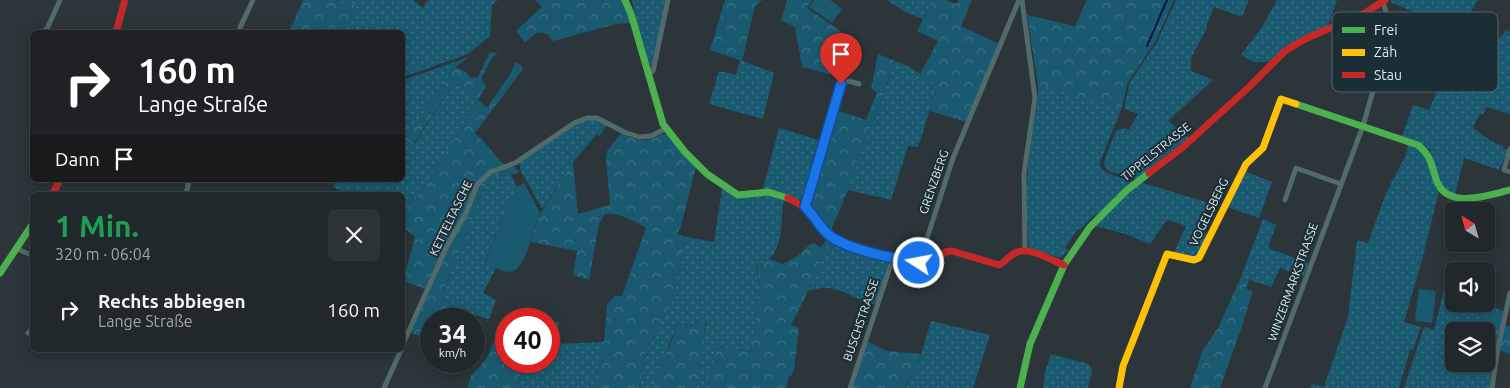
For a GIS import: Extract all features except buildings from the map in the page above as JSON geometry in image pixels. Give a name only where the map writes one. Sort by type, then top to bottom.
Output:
[{"type":"street","points":[[45,30],[60,0]]},
{"type":"street","points":[[117,30],[125,0]]},
{"type":"street","points":[[239,30],[253,0]]},
{"type":"street","points":[[625,0],[632,14],[665,129],[698,166],[734,193],[747,196],[768,192],[791,198],[805,207],[826,232],[835,239],[849,246],[893,258],[932,265],[943,254],[950,251],[999,265],[1005,263],[1016,252],[1025,251],[1064,265]]},
{"type":"street","points":[[648,74],[653,71],[668,0]]},
{"type":"street","name":"GRENZBERG","points":[[1021,0],[1036,98],[1024,173],[1025,251]]},
{"type":"street","name":"GRENZBERG","points":[[919,263],[953,158],[1021,0]]},
{"type":"street","name":"TIPPELSTRASSE","points":[[1367,12],[1384,1]]},
{"type":"street","name":"TIPPELSTRASSE","points":[[1020,388],[1030,344],[1064,265],[1085,233],[1127,190],[1183,146],[1286,51],[1305,39],[1332,27]]},
{"type":"street","points":[[805,207],[841,84],[849,82],[859,84]]},
{"type":"street","name":"WINZERMARKSTRASSE","points":[[1265,388],[1363,126],[1373,92]]},
{"type":"street","name":"VOGELSBERG","points":[[1118,388],[1123,366],[1167,254],[1194,260],[1199,258],[1246,164],[1263,148],[1281,99],[1363,126]]},
{"type":"street","name":"KETTELTASCHE","points":[[405,339],[446,248],[467,211],[478,184],[490,172],[515,163],[574,123],[587,118],[598,118],[624,132],[639,137],[651,136],[665,129]]},
{"type":"street","points":[[1363,126],[1423,147],[1430,156],[1438,186],[1449,196],[1476,198],[1510,190]]},
{"type":"street","points":[[1510,149],[1504,170],[1510,172]]},
{"type":"street","points":[[1285,200],[1296,168],[1340,184]]},
{"type":"street","points":[[0,273],[30,228]]},
{"type":"street","points":[[17,249],[30,254]]},
{"type":"street","name":"BUSCHSTRASSE","points":[[850,388],[893,258]]},
{"type":"street","points":[[1492,388],[1498,348],[1510,293]]},
{"type":"street","points":[[384,388],[400,352]]},
{"type":"green space","points":[[303,0],[335,0],[347,5],[355,3],[356,12],[345,30],[290,30]]},
{"type":"green space","points":[[335,0],[413,0],[423,8],[428,0],[498,0],[492,5],[490,36],[468,54],[405,76],[405,30],[345,30],[356,12],[355,3],[347,5]]},
{"type":"green space","points":[[535,0],[623,0],[631,23],[616,24],[553,41],[547,34],[538,32],[525,42],[516,31],[542,7]]},
{"type":"green space","points":[[632,0],[667,0],[652,65],[648,63]]},
{"type":"green space","points":[[725,0],[762,0],[755,6],[742,61],[710,50]]},
{"type":"green space","points":[[787,0],[812,0],[807,8],[842,32],[846,46],[837,76],[802,67],[795,27],[781,20]]},
{"type":"green space","points":[[814,0],[830,0],[842,9],[832,23],[809,7]]},
{"type":"green space","points":[[887,0],[933,0],[923,19],[907,13]]},
{"type":"green space","points":[[933,0],[946,0],[956,4],[959,0],[972,0],[961,26],[999,44],[966,122],[930,111],[938,86],[920,74],[938,41],[917,31]]},
{"type":"green space","points":[[1087,0],[1174,0],[1155,42],[1128,82],[1122,107],[1038,85],[1027,15],[1075,26]]},
{"type":"green space","points":[[1176,0],[1249,0],[1242,17],[1214,7],[1207,28],[1191,58],[1191,71],[1213,80],[1168,121],[1189,138],[1136,179],[1108,171],[1104,165],[1105,158],[1116,131],[1124,128],[1129,130],[1138,114],[1124,109],[1130,82],[1157,42]]},
{"type":"green space","points":[[1277,0],[1337,0],[1328,27],[1271,62],[1254,62],[1241,55],[1262,27]]},
{"type":"green space","points":[[1391,0],[1478,0],[1471,12],[1415,12],[1392,3]]},
{"type":"green space","points":[[1506,30],[1510,32],[1510,114],[1487,107],[1483,114],[1479,115],[1473,128],[1508,150],[1499,170],[1464,158],[1455,195],[1443,188],[1430,150],[1420,142],[1402,136],[1413,105],[1429,110],[1437,92],[1498,92],[1498,38]]},
{"type":"green space","points":[[490,52],[498,53],[492,58],[481,79],[486,86],[478,100],[487,108],[509,76],[516,62],[523,69],[475,133],[504,165],[477,183],[467,210],[426,289],[405,282],[405,274],[415,237],[405,229],[405,207],[422,191],[477,103],[459,85],[453,84],[414,143],[405,141],[405,140],[455,67],[466,72],[471,78],[478,77]]},
{"type":"green space","points":[[878,54],[895,61],[877,113],[859,154],[852,180],[830,233],[807,204],[835,110],[866,120],[877,92],[871,89]]},
{"type":"green space","points":[[469,57],[455,67],[405,140],[405,79]]},
{"type":"green space","points":[[740,60],[774,73],[763,119],[709,104],[719,71],[736,75]]},
{"type":"green space","points":[[895,61],[906,65],[938,85],[918,147],[908,146],[891,200],[848,190],[859,154],[877,113]]},
{"type":"green space","points":[[453,84],[459,85],[477,103],[422,191],[405,208],[405,192],[342,192],[333,187],[335,182],[405,182],[405,140],[415,143]]},
{"type":"green space","points":[[1038,84],[1122,107],[1100,162],[1100,167],[1107,173],[1133,182],[1103,211],[1091,218],[1080,230],[1078,229],[1065,248],[1069,250],[1060,258],[1029,248],[1028,172],[1030,146],[1037,108]]},
{"type":"green space","points":[[595,120],[607,125],[599,136],[597,134],[574,161],[542,209],[521,171],[519,163],[578,123]]},
{"type":"green space","points":[[779,128],[822,141],[804,202],[786,193],[763,189]]},
{"type":"green space","points":[[621,133],[643,140],[666,134],[696,167],[681,226],[677,234],[687,237],[671,301],[645,353],[641,380],[636,388],[593,388],[604,342],[607,305],[615,296],[622,296],[646,228],[632,220],[614,214],[605,214],[599,224],[589,280],[573,275],[577,251],[531,242],[537,220],[573,162],[578,214],[610,205],[607,151]]},
{"type":"green space","points":[[1409,143],[1417,146],[1428,158],[1439,191],[1404,322],[1421,327],[1413,350],[1410,350],[1399,388],[1310,388],[1312,384],[1324,387],[1348,317],[1357,240],[1368,243],[1386,193],[1405,157]]},
{"type":"green space","points":[[512,165],[519,172],[498,176],[484,188],[444,290],[446,300],[454,308],[420,308],[479,184],[490,172]]},
{"type":"green space","points":[[1244,171],[1272,182],[1259,218],[1227,207]]},
{"type":"green space","points":[[511,175],[517,187],[510,199],[485,261],[496,268],[483,293],[496,300],[489,319],[485,318],[485,308],[454,307],[445,297],[444,290],[484,188],[498,176]]},
{"type":"green space","points":[[1140,182],[1209,203],[1200,225],[1207,228],[1204,234],[1209,235],[1199,255],[1195,258],[1174,253],[1186,226],[1167,220],[1150,244],[1126,234],[1095,226]]},
{"type":"green space","points":[[524,183],[540,213],[529,247],[521,264],[516,270],[507,272],[485,262],[510,199],[517,187]]},
{"type":"green space","points":[[722,189],[731,194],[764,194],[784,199],[778,245],[769,259],[756,266],[760,288],[751,352],[717,347],[708,388],[693,388],[700,364],[706,322],[694,326],[678,323],[653,388],[636,388],[641,380],[645,353],[671,301],[687,237],[714,242]]},
{"type":"green space","points":[[1263,219],[1276,225],[1268,248],[1309,263],[1303,277],[1280,268],[1271,287],[1241,277]]},
{"type":"green space","points":[[827,238],[856,250],[889,259],[891,262],[876,304],[830,288],[808,291],[825,250],[821,248]]},
{"type":"green space","points":[[810,244],[815,244],[825,250],[810,287],[791,325],[799,328],[794,371],[788,379],[786,388],[708,388],[717,347],[751,352],[760,288],[757,266],[770,259],[783,264],[799,255]]},
{"type":"green space","points":[[1241,277],[1249,280],[1246,289],[1253,291],[1220,388],[1190,388],[1203,350],[1218,328]]},
{"type":"green space","points":[[1419,289],[1436,293],[1432,323],[1416,321]]},
{"type":"green space","points":[[1444,290],[1445,312],[1489,312],[1487,322],[1445,322],[1445,372],[1491,372],[1490,388],[1404,388],[1424,327],[1434,330]]},
{"type":"green space","points":[[1495,308],[1504,311],[1496,350],[1495,322],[1487,322],[1489,312],[1495,312]]},
{"type":"green space","points":[[420,309],[420,336],[409,332]]},
{"type":"green space","points":[[705,321],[701,364],[693,388],[653,388],[678,323],[694,326]]},
{"type":"green space","points":[[931,321],[990,335],[973,388],[904,388],[918,365]]},
{"type":"green space","points":[[1504,325],[1510,327],[1510,354],[1499,350]]},
{"type":"green space","points":[[495,338],[495,373],[520,373],[519,388],[467,388],[474,373],[485,373],[485,360]]},
{"type":"green space","points":[[866,341],[887,351],[921,354],[919,365],[903,388],[852,388]]},
{"type":"green space","points":[[604,342],[593,388],[519,388],[520,373],[560,373],[560,344]]},
{"type":"green space","points":[[1051,354],[1089,364],[1092,370],[1088,388],[1043,388],[1045,372]]},
{"type":"waterway","points":[[1147,46],[1167,0]]},
{"type":"traffic: fast","points":[[625,0],[631,14],[663,124],[685,152],[707,174],[738,195],[768,192],[788,198]]},
{"type":"traffic: fast","points":[[1296,104],[1418,145],[1428,156],[1441,189],[1449,195],[1458,198],[1468,198],[1510,190]]},
{"type":"traffic: fast","points":[[1020,388],[1030,344],[1064,265],[1090,227],[1127,190],[1149,173]]},
{"type":"traffic: fast","points":[[0,273],[30,228]]},
{"type":"traffic: slow","points":[[1119,388],[1123,366],[1167,254],[1194,260],[1199,258],[1246,164],[1263,148],[1281,99],[1296,104]]},
{"type":"traffic: jam","points":[[117,30],[125,0]]},
{"type":"traffic: jam","points":[[1367,12],[1385,0]]},
{"type":"traffic: jam","points":[[1149,173],[1183,147],[1249,87],[1285,51],[1305,39],[1332,27]]},
{"type":"traffic: jam","points":[[54,192],[59,182]]},
{"type":"traffic: jam","points":[[788,198],[806,209],[831,236],[852,247],[879,255],[931,265],[945,252],[952,251],[999,265],[1015,253],[1027,251],[1064,265]]},
{"type":"route","points":[[841,84],[805,207],[830,236],[849,246],[919,263]]}]
